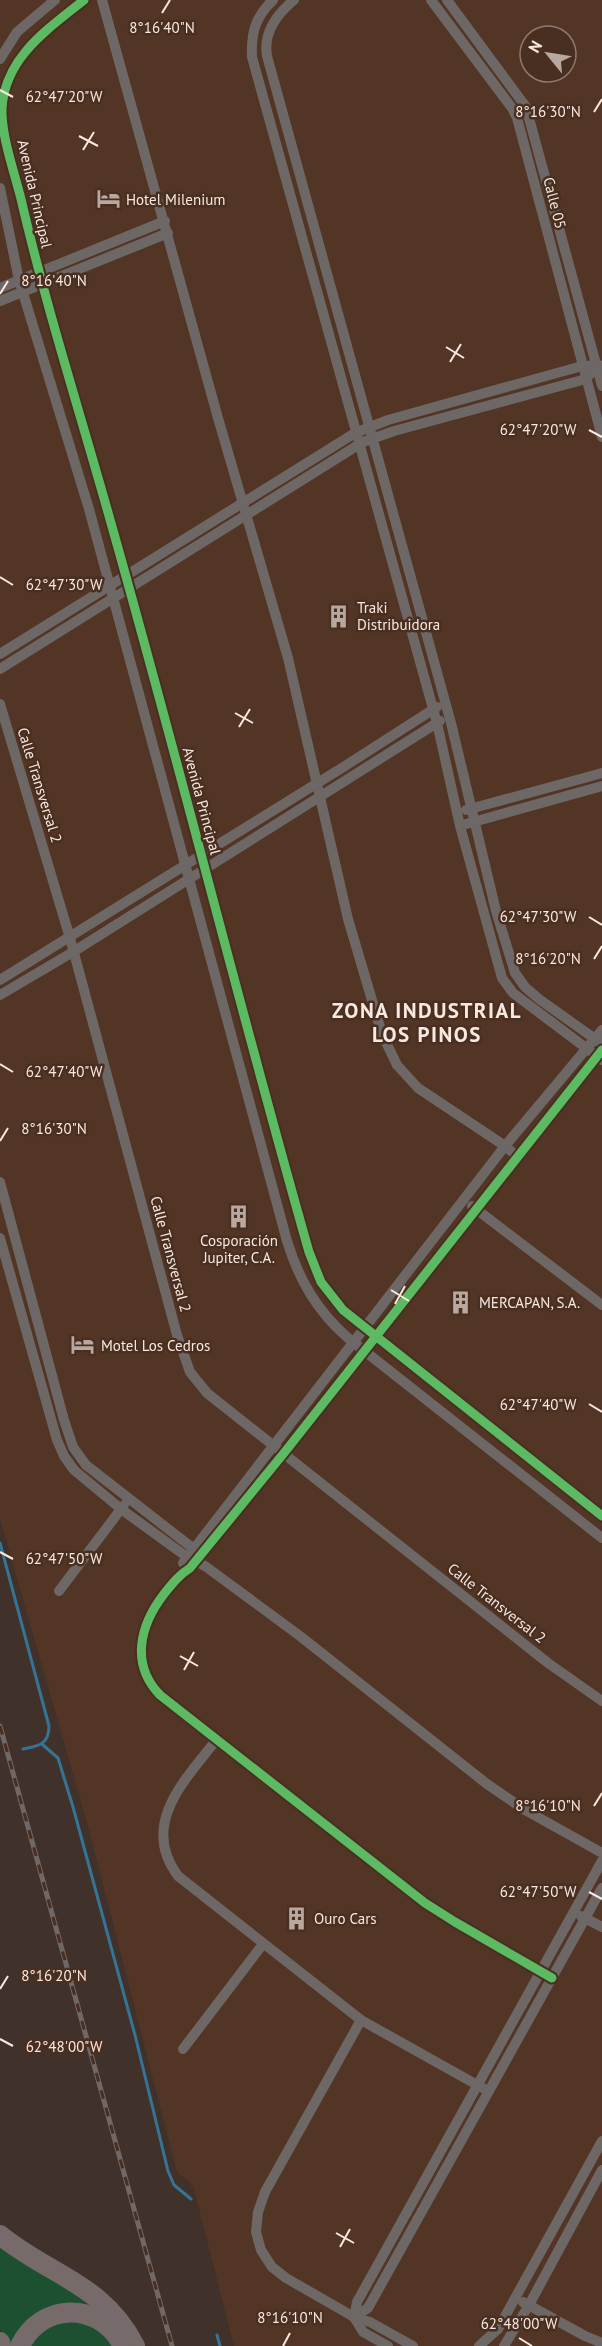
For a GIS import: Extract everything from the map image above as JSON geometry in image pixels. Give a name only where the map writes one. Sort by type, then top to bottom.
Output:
[{"type":"highway","points":[[0,2235],[98,2297],[112,2312],[135,2346]]},
{"type":"highway","points":[[20,2346],[35,2324],[52,2315],[71,2312],[102,2322],[124,2346]]},
{"type":"street","points":[[0,58],[23,26],[55,0]]},
{"type":"street","name":"Avenida Principal","points":[[84,0],[26,50],[10,77],[3,97],[4,131],[38,272],[129,589],[313,1264],[321,1282],[343,1310],[602,1516]]},
{"type":"street","points":[[102,0],[288,658],[348,919],[382,1034],[402,1072],[424,1093],[518,1157]]},
{"type":"street","points":[[273,0],[256,21],[252,40],[252,57],[437,723],[459,812],[460,826],[502,978],[509,988],[587,1048],[600,1055],[284,1453],[196,1558],[182,1564],[180,1574],[155,1606],[145,1624],[141,1645],[143,1669],[153,1688],[160,1695],[426,1903],[552,1978]]},
{"type":"street","points":[[196,1558],[274,1445],[353,1342],[505,1146],[587,1048],[600,1037],[539,999],[520,981],[512,966],[506,946],[473,821],[449,715],[267,56],[266,44],[274,23],[294,0]]},
{"type":"street","name":"Calle 05","points":[[431,0],[512,108],[528,134],[599,365],[602,386]]},
{"type":"street","points":[[439,11],[448,1]]},
{"type":"street","name":"Calle 05","points":[[448,1],[523,101],[528,134],[582,366],[602,437]]},
{"type":"street","points":[[267,110],[281,107]]},
{"type":"street","points":[[285,174],[298,170]]},
{"type":"street","name":"Avenida Principal","points":[[0,188],[19,280],[114,599],[297,1271],[305,1288],[326,1317],[353,1342],[598,1535]]},
{"type":"street","points":[[0,288],[165,221]]},
{"type":"street","points":[[0,301],[168,233]]},
{"type":"street","points":[[0,654],[357,432],[582,366],[599,365]]},
{"type":"street","points":[[0,669],[360,444],[372,438],[586,379],[599,365]]},
{"type":"street","points":[[56,619],[61,632]]},
{"type":"street","points":[[0,980],[445,702]]},
{"type":"street","name":"Calle Transversal 2","points":[[0,704],[73,952],[186,1364],[194,1379],[207,1393],[548,1663],[602,1701]]},
{"type":"street","points":[[0,995],[205,870],[449,715]]},
{"type":"street","points":[[459,812],[602,773]]},
{"type":"street","points":[[460,826],[602,786]]},
{"type":"street","points":[[509,988],[520,981]]},
{"type":"street","points":[[0,1182],[68,1434],[77,1452],[86,1465],[196,1558]]},
{"type":"street","points":[[464,1201],[602,1305]]},
{"type":"street","points":[[0,1238],[57,1440],[74,1470],[121,1509],[196,1558],[300,1636],[487,1784],[525,1810],[602,1853]]},
{"type":"street","points":[[297,1271],[313,1264]]},
{"type":"street","points":[[12,1281],[25,1276]]},
{"type":"street","points":[[305,1288],[321,1282]]},
{"type":"street","points":[[39,1377],[51,1373]]},
{"type":"street","points":[[57,1440],[68,1434]]},
{"type":"street","points":[[59,1591],[129,1500]]},
{"type":"street","points":[[598,1535],[602,1521]]},
{"type":"street","points":[[217,1739],[182,1785],[164,1821],[164,1847],[172,1868],[178,1876],[360,2020],[488,2091]]},
{"type":"street","points":[[388,2346],[363,2331],[354,2318],[357,2302],[602,1861]]},
{"type":"street","points":[[354,2318],[368,2308],[602,1888]]},
{"type":"street","points":[[574,1912],[602,1927]]},
{"type":"street","points":[[183,2049],[263,1944]]},
{"type":"street","points":[[360,2020],[265,2192],[258,2212],[256,2232],[266,2259],[279,2273],[354,2318],[370,2322],[412,2346]]},
{"type":"street","points":[[479,2346],[498,2329],[602,2141]]},
{"type":"street","points":[[504,2346],[530,2306],[602,2168],[591,2160]]},
{"type":"street","points":[[515,2298],[602,2343]]},
{"type":"shaded area","points":[[0,0],[602,0],[602,2346],[234,2346],[193,2185],[177,2172],[88,1826],[0,1519]]},
{"type":"green space","points":[[0,2241],[101,2307],[83,2309],[14,2346],[5,2346],[0,2327]]},
{"type":"green space","points":[[81,2318],[119,2346],[24,2346],[38,2328]]},
{"type":"waterway","points":[[0,1543],[49,1726],[47,1737],[42,1744],[23,1749]]},
{"type":"waterway","points":[[43,1745],[58,1758],[73,1807],[135,2035],[168,2171],[174,2185],[191,2199]]},
{"type":"waterway","points":[[217,2335],[220,2346]]},
{"type":"railway","points":[[0,1726],[172,2346]]},
{"type":"cycle path","points":[[84,0],[43,33],[20,59],[11,74],[2,108],[8,153],[48,305],[179,770],[309,1252],[321,1282],[343,1310],[602,1516]]},
{"type":"cycle path","points":[[552,1978],[425,1903],[160,1695],[145,1670],[142,1644],[149,1618],[164,1594],[190,1568],[284,1453],[602,1050]]},
{"type":"place","name":"Hotel Milenium","points":[[108,199]]},
{"type":"place","name":"Traki Distribuidora","points":[[339,616]]},
{"type":"place","name":"Cosporación Jupiter, C.A.","points":[[239,1216]]},
{"type":"place","name":"MERCAPAN, S.A.","points":[[461,1302]]},
{"type":"place","name":"Motel Los Cedros","points":[[83,1345]]},
{"type":"place","name":"Ouro Cars","points":[[296,1918]]},
{"type":"district","name":"ZONA INDUSTRIAL LOS PINOS","points":[[427,1022]]}]
